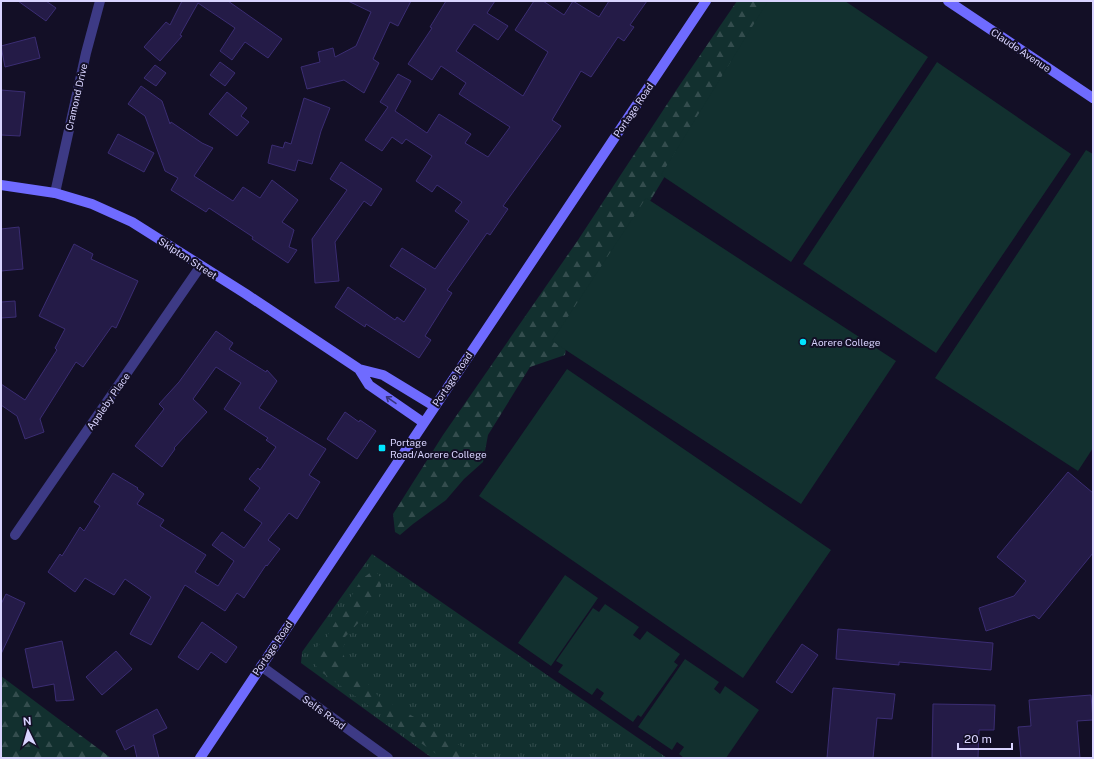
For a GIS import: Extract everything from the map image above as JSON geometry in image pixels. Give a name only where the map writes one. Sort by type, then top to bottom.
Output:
[{"type":"main road","name":"Portage Road","points":[[200,758],[706,1]]},
{"type":"main road","name":"Claude Avenue","points":[[948,1],[1093,98]]},
{"type":"main road","name":"Skipton Street","points":[[1,184],[55,193],[92,204],[132,222],[200,267],[246,294],[359,369],[383,375],[434,406]]},
{"type":"main road","name":"Skipton Street","points":[[359,369],[369,385],[424,423]]},
{"type":"street","name":"Cramond Drive","points":[[55,193],[86,53],[100,1]]},
{"type":"street","name":"Appleby Place","points":[[15,535],[200,267]]},
{"type":"street","name":"Selfs Road","points":[[261,666],[388,758]]},
{"type":"green space","points":[[737,1],[785,1],[665,176],[616,258],[569,325],[565,355],[530,367],[488,435],[483,462],[464,479],[446,500],[400,535],[395,532],[393,514],[443,435],[578,240],[677,89]]},
{"type":"green space","points":[[768,1],[845,1],[928,57],[791,262],[661,175]]},
{"type":"green space","points":[[937,62],[1071,154],[936,353],[803,264]]},
{"type":"green space","points":[[1086,150],[1093,154],[1093,448],[1078,471],[935,378]]},
{"type":"green space","points":[[646,198],[896,361],[801,504],[552,341]]},
{"type":"green space","points":[[567,369],[831,550],[743,678],[479,496]]},
{"type":"green space","points":[[372,554],[667,758],[432,758],[301,663],[302,652]]},
{"type":"green space","points":[[371,572],[377,573],[382,579],[379,597],[363,618],[345,637],[343,653],[346,662],[362,677],[378,696],[433,728],[479,758],[442,758],[317,669],[313,656],[317,647],[327,636],[362,579]]},
{"type":"green space","points":[[565,575],[598,598],[551,666],[518,643]]},
{"type":"green space","points":[[605,604],[639,627],[633,635],[640,640],[647,631],[680,654],[674,662],[678,665],[641,717],[638,715],[633,722],[600,699],[604,693],[597,688],[592,695],[558,672],[563,665],[556,661],[593,608],[599,612]]},
{"type":"green space","points":[[685,659],[719,682],[714,689],[720,694],[725,686],[759,710],[726,758],[684,758],[679,754],[684,747],[677,742],[672,750],[638,727]]},
{"type":"green space","points":[[1,676],[111,758],[1,758]]},
{"type":"building","points":[[18,1],[46,1],[56,8],[46,21]]},
{"type":"building","points":[[182,1],[228,1],[282,39],[268,58],[245,42],[232,60],[220,51],[235,28],[198,3],[180,35],[182,36],[160,61],[144,47],[166,22],[170,25]]},
{"type":"building","points":[[348,1],[411,1],[398,26],[390,22],[373,59],[379,63],[364,93],[344,80],[307,89],[301,67],[320,62],[318,52],[333,48],[335,57],[356,46],[371,12]]},
{"type":"building","points":[[446,1],[495,1],[487,13],[508,26],[498,40],[474,24],[456,51],[523,96],[548,52],[515,30],[534,1],[543,1],[564,15],[573,1],[599,17],[609,1],[647,1],[630,25],[634,27],[624,41],[618,37],[591,77],[581,71],[552,120],[561,126],[503,206],[508,209],[490,235],[487,233],[447,290],[452,293],[425,336],[431,340],[419,358],[366,324],[365,327],[335,307],[348,287],[395,320],[397,317],[404,322],[426,289],[390,266],[402,248],[435,269],[469,221],[455,211],[462,202],[437,185],[432,192],[416,181],[432,156],[406,139],[402,144],[392,137],[382,151],[365,140],[388,107],[380,102],[398,74],[411,81],[395,111],[427,133],[439,114],[471,134],[465,143],[488,157],[510,127],[459,94],[466,83],[441,66],[432,80],[408,64],[432,28],[430,27]]},
{"type":"building","points":[[35,37],[40,58],[5,67],[1,46]]},
{"type":"building","points":[[220,62],[235,73],[225,86],[210,75]]},
{"type":"building","points":[[155,65],[166,73],[156,86],[144,78]]},
{"type":"building","points":[[141,86],[162,101],[170,124],[171,122],[202,143],[213,148],[194,176],[233,201],[243,187],[260,198],[272,180],[298,200],[282,222],[294,230],[289,247],[297,250],[288,263],[252,239],[253,237],[209,208],[206,212],[171,190],[178,178],[165,171],[145,116],[128,104]]},
{"type":"building","points":[[1,90],[25,92],[20,136],[1,135]]},
{"type":"building","points":[[227,92],[247,108],[241,116],[249,122],[237,136],[209,114]]},
{"type":"building","points":[[304,98],[330,108],[321,131],[312,164],[298,160],[295,171],[268,163],[272,145],[283,148],[285,142],[291,144]]},
{"type":"building","points":[[118,134],[154,153],[144,172],[108,153]]},
{"type":"building","points":[[341,162],[382,189],[371,206],[364,201],[335,242],[339,281],[315,283],[312,239],[347,190],[330,179]]},
{"type":"building","points":[[19,227],[23,269],[1,271],[1,229]]},
{"type":"building","points":[[74,244],[93,254],[91,259],[138,281],[116,328],[112,326],[83,367],[76,362],[40,419],[44,432],[25,439],[17,416],[1,405],[1,384],[25,400],[57,350],[55,348],[65,329],[39,316]]},
{"type":"building","points":[[15,301],[16,317],[1,318],[1,302]]},
{"type":"building","points":[[216,331],[233,343],[229,349],[266,372],[267,370],[277,381],[259,408],[326,449],[309,475],[320,482],[297,519],[289,513],[268,540],[280,549],[267,566],[266,565],[244,598],[237,593],[225,611],[185,585],[151,645],[130,634],[151,597],[125,579],[114,595],[85,578],[75,592],[48,572],[60,554],[62,556],[80,527],[84,531],[100,506],[94,502],[113,473],[138,488],[137,489],[144,494],[137,504],[164,520],[160,526],[206,555],[195,572],[218,586],[234,561],[212,545],[222,532],[244,548],[262,523],[244,510],[260,488],[249,479],[258,468],[260,470],[276,447],[266,440],[268,438],[224,409],[241,383],[216,367],[193,399],[207,412],[174,448],[175,449],[162,467],[135,446],[164,409],[159,404],[179,382]]},
{"type":"building","points":[[345,412],[359,422],[360,420],[376,431],[357,459],[327,439]]},
{"type":"building","points":[[1068,472],[1093,493],[1093,553],[1039,619],[1034,615],[986,631],[979,608],[1014,596],[1026,581],[997,557]]},
{"type":"building","points":[[6,594],[25,603],[1,654],[1,604]]},
{"type":"building","points":[[202,622],[237,647],[226,663],[211,652],[198,670],[178,657]]},
{"type":"building","points":[[838,629],[993,643],[991,670],[899,662],[899,665],[836,659]]},
{"type":"building","points":[[62,641],[74,700],[56,701],[54,684],[33,688],[25,649]]},
{"type":"building","points":[[802,644],[818,655],[792,693],[776,682]]},
{"type":"building","points":[[116,651],[132,669],[102,695],[86,677]]},
{"type":"building","points":[[833,688],[895,694],[892,719],[877,718],[873,758],[827,758]]},
{"type":"building","points":[[1091,695],[1093,720],[1077,721],[1080,758],[1021,758],[1018,727],[1031,726],[1029,700]]},
{"type":"building","points":[[933,704],[995,705],[994,730],[979,730],[978,758],[932,758]]},
{"type":"building","points":[[157,709],[167,728],[153,735],[159,758],[137,758],[134,745],[125,750],[116,731]]},
{"type":"place","name":"Aorere College","points":[[803,342]]},
{"type":"place","name":"Portage Road/Aorere College","points":[[382,448]]}]
